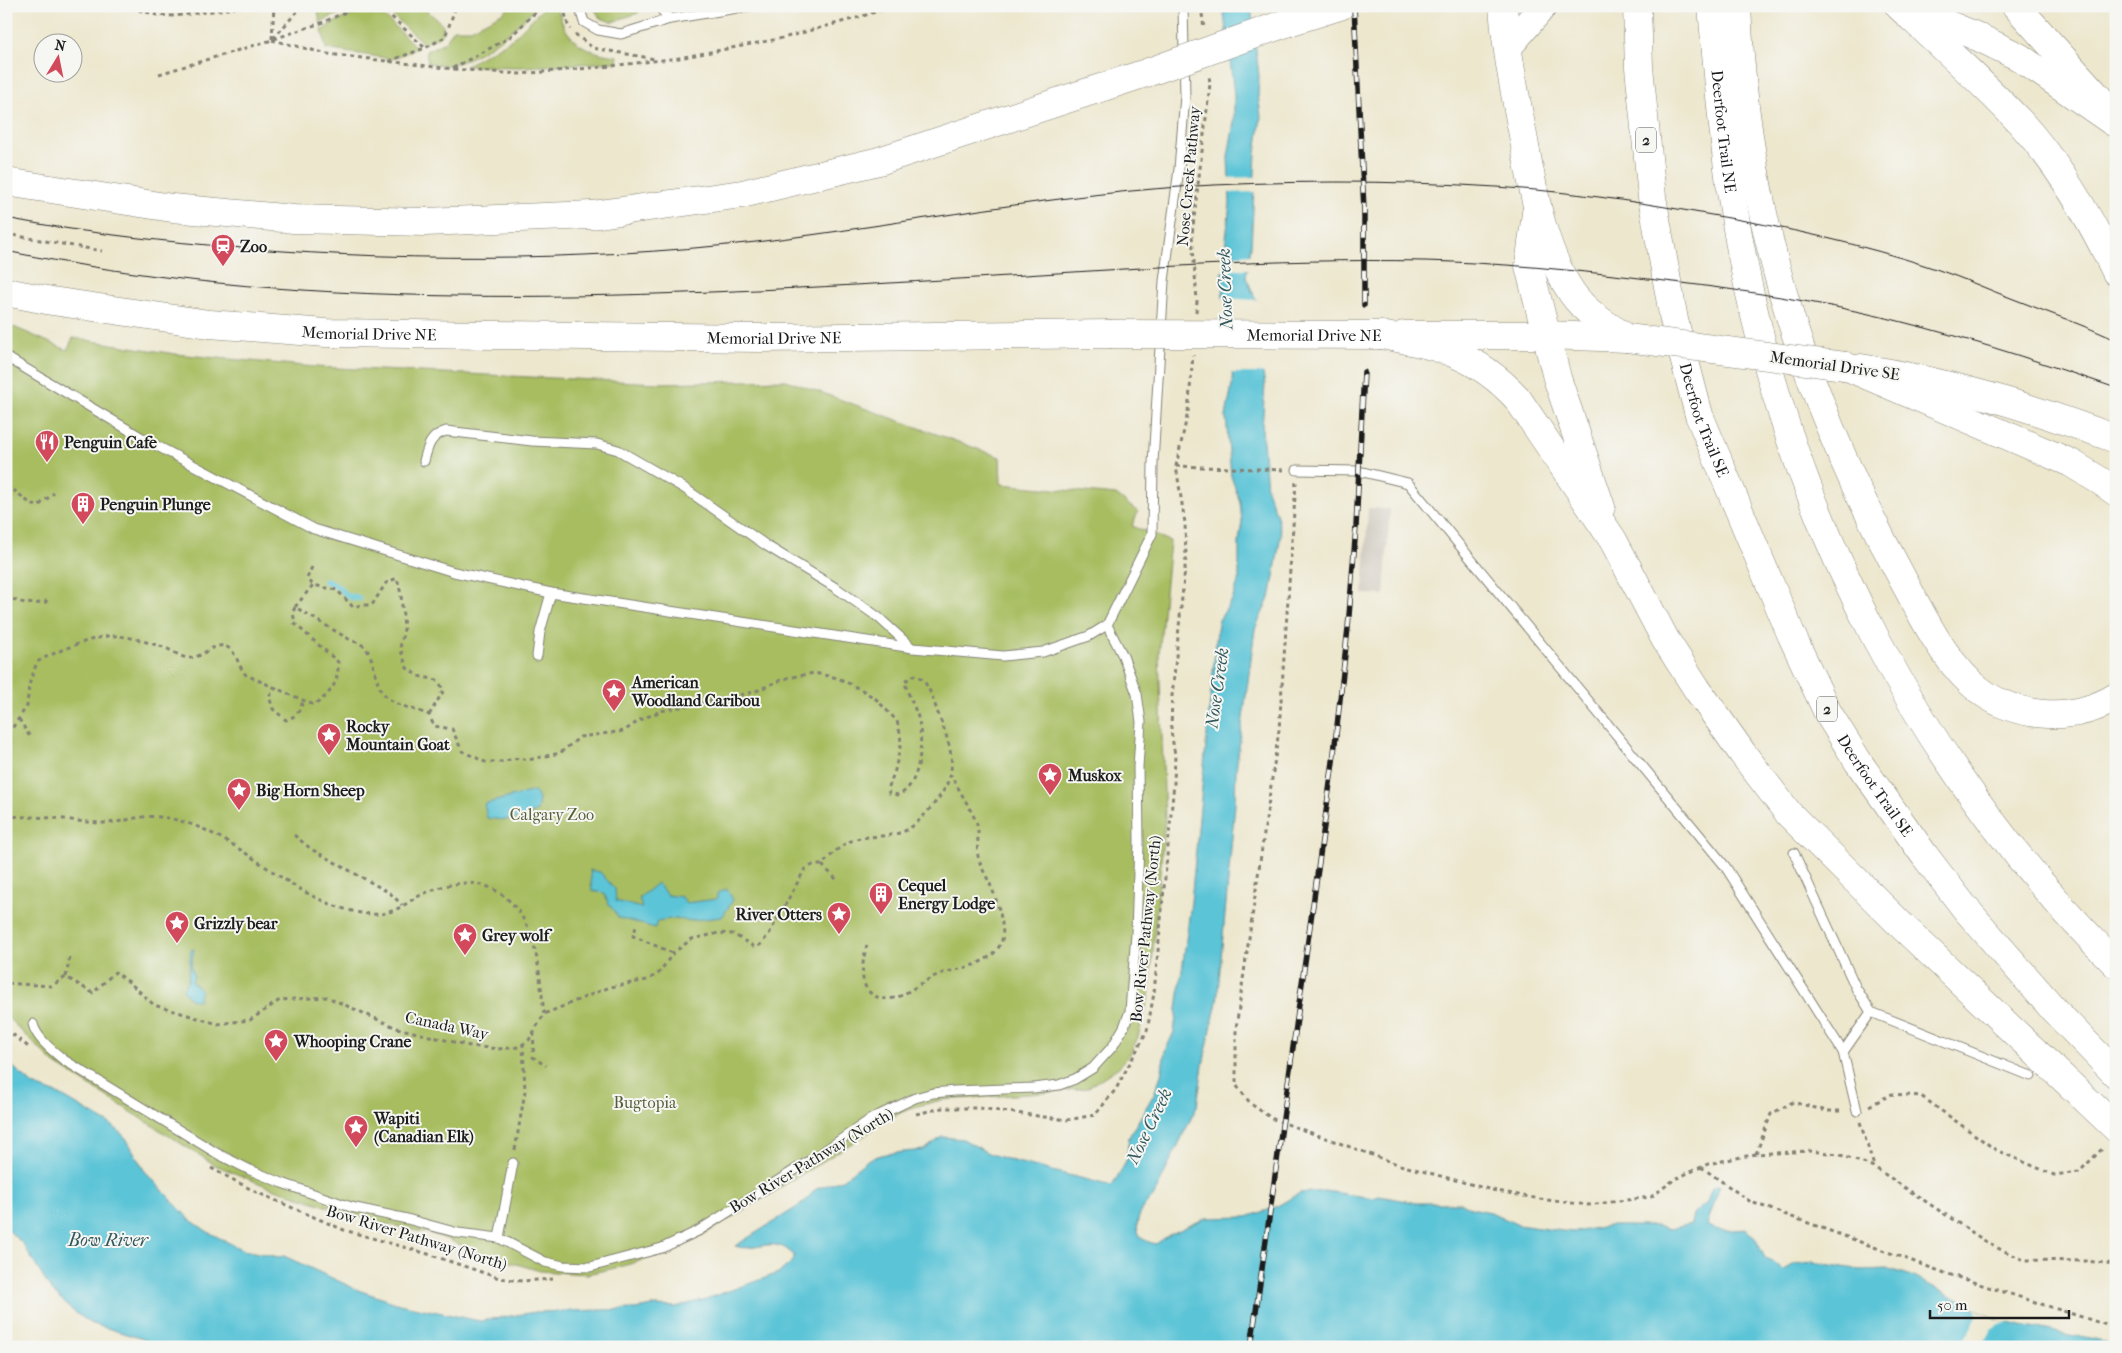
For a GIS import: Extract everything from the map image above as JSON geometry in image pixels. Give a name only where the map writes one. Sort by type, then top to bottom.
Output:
[{"type":"main road","points":[[1289,22],[1312,6]]},
{"type":"main road","points":[[6,182],[172,208],[294,218],[425,222],[592,215],[742,194],[879,160],[1149,72],[1289,22],[1340,6]]},
{"type":"main road","points":[[1503,6],[1508,47],[1537,204],[1558,269],[1572,293],[1591,315],[1627,338]]},
{"type":"main road","points":[[1508,47],[1543,6]]},
{"type":"main road","name":"Deerfoot Trail SE","points":[[1637,6],[1639,67],[1647,155],[1664,273],[1674,320],[1700,415],[1791,634],[1828,713],[1886,803],[1965,908],[2055,1011],[2116,1074]]},
{"type":"main road","name":"Deerfoot Trail NE","points":[[1712,6],[1724,130],[1742,256],[1775,392],[1802,476],[1834,553],[1891,668],[1940,747],[1976,800],[2018,856],[2116,964]]},
{"type":"main road","points":[[1737,6],[1739,53],[1751,143],[1763,212],[1789,318],[1825,417],[1869,517],[1922,614],[1944,652],[1972,684],[2012,707],[2031,713],[2052,715],[2088,709],[2106,703],[2116,697]]},
{"type":"main road","points":[[1901,6],[1978,37],[2019,57],[2116,124]]},
{"type":"main road","points":[[1901,6],[2020,123],[2054,165],[2084,213],[2116,272]]},
{"type":"main road","points":[[2016,6],[2116,117]]},
{"type":"main road","points":[[1537,204],[1529,266],[1546,335],[1574,430],[1613,540]]},
{"type":"main road","name":"Memorial Drive NE","points":[[6,292],[52,302],[209,324],[326,333],[761,338],[1109,334],[1546,335]]},
{"type":"main road","points":[[1381,334],[1428,344],[1463,356],[1500,380],[1518,398],[1613,540],[1671,647],[1743,754],[1790,814],[2113,1135]]},
{"type":"main road","name":"Memorial Drive SE","points":[[1546,335],[1627,338],[1908,375],[1992,396],[2116,439]]},
{"type":"main road","points":[[1844,366],[2071,464],[2116,492]]},
{"type":"lane","points":[[579,6],[584,22],[598,30],[621,34],[670,19],[750,6]]},
{"type":"lane","points":[[658,6],[670,19]]},
{"type":"lane","points":[[6,357],[144,439],[314,529],[454,572],[551,593],[913,648],[1002,656],[1043,652],[1088,636],[1107,625],[1152,534],[1153,463],[1164,281],[1179,169],[1185,96],[1183,6]]},
{"type":"lane","points":[[424,461],[428,444],[433,437],[446,431],[532,441],[597,444],[618,450],[684,488],[767,546],[836,588],[878,617],[913,648]]},
{"type":"lane","points":[[1297,470],[1359,470],[1408,483],[1725,866],[1843,1052],[1857,1111]]},
{"type":"lane","points":[[537,656],[540,632],[551,593]]},
{"type":"lane","points":[[33,1024],[44,1042],[64,1060],[218,1154],[250,1170],[351,1207],[407,1219],[458,1233],[499,1238],[536,1258],[563,1266],[590,1267],[662,1248],[698,1232],[871,1119],[896,1106],[933,1093],[1033,1088],[1059,1084],[1075,1079],[1093,1068],[1113,1046],[1124,1027],[1130,1011],[1136,934],[1139,842],[1138,767],[1141,722],[1137,694],[1123,656],[1107,625]]},
{"type":"lane","points":[[1794,853],[1856,988],[1871,1012],[2031,1076]]},
{"type":"lane","points":[[1843,1052],[1871,1012]]},
{"type":"lane","points":[[499,1238],[513,1163]]},
{"type":"path","points":[[123,6],[157,15],[175,16],[235,8]]},
{"type":"path","points":[[272,40],[274,6]]},
{"type":"path","points":[[272,40],[302,6]]},
{"type":"path","points":[[159,74],[272,40],[321,23],[360,6]]},
{"type":"path","points":[[380,6],[425,48]]},
{"type":"path","points":[[388,61],[425,48],[444,37],[456,6]]},
{"type":"path","points":[[452,69],[509,38],[542,6]]},
{"type":"path","points":[[272,40],[328,54],[452,69],[519,74],[679,58],[783,38],[893,6]]},
{"type":"path","points":[[1201,6],[1205,36]]},
{"type":"path","name":"Nose Creek Pathway","points":[[1196,319],[1197,301],[1192,235],[1210,84],[1209,75]]},
{"type":"path","points":[[6,234],[102,251]]},
{"type":"path","points":[[1193,347],[1188,412],[1176,466],[1297,470],[1279,730],[1236,1028],[1236,1085],[1252,1104],[1273,1119],[1400,1166],[1492,1190],[1588,1205],[1651,1196],[1675,1179],[1708,1164],[1756,1154],[1810,1150],[1838,1154],[1874,1167],[1991,1245],[2024,1260],[2085,1261],[2116,1264]]},
{"type":"path","name":"Bow River Pathway (North)","points":[[912,1115],[942,1108],[979,1108],[1068,1120],[1095,1115],[1116,1089],[1147,1031],[1154,993],[1174,783],[1175,755],[1171,731],[1172,696],[1186,558],[1185,523],[1176,466]]},
{"type":"path","points":[[6,486],[14,489],[31,504],[38,506],[54,493]]},
{"type":"path","points":[[312,567],[307,578],[313,585],[337,590],[352,608],[361,604],[372,605],[386,582],[397,578],[401,594],[404,629],[400,648],[407,668],[418,676],[437,680],[444,690],[429,715]]},
{"type":"path","points":[[6,730],[11,730],[27,706],[29,685],[36,662],[47,656],[106,636],[137,640],[170,649],[188,658],[202,655],[220,645],[226,646],[232,651],[241,670],[246,674],[277,687],[303,701],[314,704],[325,698],[334,688],[338,672],[338,662],[295,624],[293,612],[295,607],[313,585]]},
{"type":"path","points":[[6,595],[16,602],[34,604],[46,602],[47,596]]},
{"type":"path","points":[[295,607],[352,641],[360,642],[370,653],[375,678],[384,694],[397,703],[429,715],[434,726],[452,729],[462,751],[485,762],[500,762],[519,758],[528,760],[560,753],[580,737],[624,731],[660,710],[754,692],[783,679],[814,673],[838,678],[862,690],[876,699],[897,721],[901,743],[895,770],[888,789],[889,793],[898,795],[908,789],[919,762],[919,722],[905,681],[915,675],[920,677],[925,684],[944,729],[952,755],[951,775],[939,799],[908,830],[897,834],[849,840],[838,848],[822,865],[805,869],[769,934],[760,945],[753,946],[733,934],[718,933],[692,939],[673,953],[659,973],[647,980],[610,987],[544,1014]]},
{"type":"path","points":[[277,687],[269,696],[273,709],[286,720],[294,717],[300,711],[303,701]]},
{"type":"path","points":[[19,718],[30,737]]},
{"type":"path","points":[[867,945],[862,976],[866,988],[875,996],[884,999],[897,998],[936,975],[973,965],[992,956],[1002,942],[1003,932],[994,892],[978,855],[979,830],[975,818],[951,775]]},
{"type":"path","points":[[6,816],[106,823],[140,817],[170,818],[218,836],[285,881],[327,903],[352,911],[371,914],[389,913],[421,895],[458,882],[470,882],[497,891],[514,904],[530,932],[539,970],[544,1014],[529,1040],[523,1044],[525,1091],[513,1163]]},
{"type":"path","points":[[294,835],[311,849],[390,893],[402,905]]},
{"type":"path","points":[[822,865],[839,882]]},
{"type":"path","points":[[636,927],[633,936],[673,953]]},
{"type":"path","points":[[6,983],[51,986],[66,977],[70,955]]},
{"type":"path","name":"Canada Way","points":[[66,977],[93,993],[115,972],[154,1005],[218,1024],[250,1020],[280,1000],[327,997],[397,1028],[470,1046],[498,1048],[523,1044]]},
{"type":"path","points":[[6,1029],[33,1052]]},
{"type":"path","points":[[534,1031],[533,1057],[546,1066]]},
{"type":"path","points":[[1756,1154],[1771,1114],[1793,1102],[1827,1111],[1857,1111],[1892,1094],[1921,1096],[1996,1150],[2054,1175],[2078,1172],[2113,1135]]},
{"type":"path","points":[[1857,1111],[1862,1135],[1874,1167]]},
{"type":"path","name":"Bow River Pathway (North)","points":[[210,1167],[256,1192],[344,1230],[428,1254],[499,1278],[522,1281],[556,1279]]},
{"type":"path","points":[[1701,1167],[1751,1202],[1945,1273],[2116,1328]]},
{"type":"shaded area","points":[[1368,508],[1390,509],[1384,595],[1363,594]]},
{"type":"green space","points":[[317,6],[357,6],[320,22]]},
{"type":"green space","points":[[382,6],[422,6],[443,25],[443,32],[438,37],[424,44]]},
{"type":"green space","points":[[509,6],[537,6],[508,33],[470,58],[447,65],[428,63],[426,51],[445,42],[454,29],[471,29],[504,12]]},
{"type":"green space","points":[[545,6],[556,6],[569,34],[582,46],[599,53],[618,56],[617,62],[521,67],[465,66],[512,39]]},
{"type":"green space","points":[[593,6],[641,6],[638,13],[612,22],[600,18]]},
{"type":"green space","points":[[371,7],[376,8],[417,48],[392,59],[326,49],[322,30],[335,22]]},
{"type":"green space","name":"Calgary Zoo","points":[[6,326],[16,328],[67,350],[73,338],[175,354],[315,367],[659,383],[786,380],[1000,457],[1001,484],[1116,495],[1138,512],[1132,526],[1170,541],[1159,655],[1165,818],[1149,996],[1138,1037],[1130,1054],[1119,1067],[1087,1088],[941,1100],[914,1107],[888,1118],[865,1135],[708,1232],[682,1246],[620,1267],[587,1274],[540,1271],[486,1255],[436,1235],[383,1223],[266,1186],[215,1165],[54,1063],[6,1016]]},
{"type":"water","points":[[1223,6],[1251,6],[1259,76],[1258,94],[1261,117],[1256,153],[1251,246],[1246,277],[1261,311],[1262,369],[1265,384],[1262,429],[1267,489],[1277,516],[1281,534],[1271,594],[1255,629],[1236,770],[1235,804],[1217,1002],[1203,1065],[1197,1106],[1153,1197],[1142,1210],[1139,1217],[1137,1224],[1141,1237],[1156,1244],[1169,1235],[1206,1218],[1247,1217],[1274,1208],[1300,1193],[1325,1191],[1373,1198],[1379,1196],[1417,1203],[1462,1203],[1471,1208],[1491,1212],[1518,1225],[1562,1231],[1575,1232],[1607,1226],[1657,1226],[1670,1229],[1691,1224],[1693,1214],[1706,1204],[1712,1188],[1720,1185],[1707,1225],[1721,1230],[1746,1229],[1755,1238],[1765,1258],[1774,1262],[1783,1270],[1794,1264],[1813,1262],[1861,1270],[1889,1269],[1914,1277],[1951,1296],[1966,1301],[1976,1310],[1998,1320],[2104,1342],[2112,1347],[157,1347],[143,1339],[90,1323],[72,1310],[51,1290],[22,1243],[6,1228],[6,1064],[12,1066],[33,1085],[60,1095],[113,1126],[126,1138],[144,1170],[189,1219],[208,1232],[243,1250],[279,1257],[284,1256],[358,1290],[399,1304],[480,1321],[535,1312],[635,1309],[653,1306],[676,1307],[703,1300],[779,1273],[794,1260],[794,1255],[786,1248],[774,1245],[747,1248],[735,1246],[802,1204],[816,1189],[842,1180],[869,1159],[885,1154],[924,1150],[942,1137],[963,1139],[988,1153],[1009,1160],[1112,1186],[1126,1162],[1129,1137],[1154,1094],[1161,1075],[1165,1051],[1174,1032],[1191,902],[1217,630],[1219,620],[1232,600],[1239,579],[1239,542],[1242,522],[1240,502],[1231,476],[1226,416],[1233,380],[1224,314],[1222,275],[1230,203],[1228,157],[1234,122],[1234,94]]},
{"type":"water","points":[[534,791],[539,799],[537,811],[525,817],[513,819],[487,818],[484,804]]},
{"type":"water","points":[[590,870],[600,872],[615,889],[616,901],[642,908],[639,898],[657,883],[667,895],[682,897],[686,903],[717,899],[717,893],[727,889],[733,900],[722,917],[686,921],[677,918],[657,921],[655,928],[619,918],[608,903],[604,893],[592,891]]},
{"type":"water","points":[[194,949],[191,967],[194,976],[192,982],[201,990],[198,1000],[188,997],[183,988],[188,981],[191,950]]},
{"type":"pier","points":[[1257,177],[1257,192],[1227,193],[1227,178]]},
{"type":"pier","points":[[1252,254],[1250,269],[1220,271],[1222,256]]},
{"type":"pier","points":[[1221,298],[1259,300],[1267,328],[1265,373],[1229,373]]},
{"type":"pier","points":[[1976,1310],[1998,1320],[2009,1321],[1991,1329],[1980,1347],[1960,1347],[1977,1317]]},
{"type":"waterway","points":[[325,581],[339,587],[350,597],[353,598],[354,596],[359,599]]},
{"type":"tram line","points":[[6,218],[132,237],[276,251],[413,257],[551,256],[688,249],[756,242],[1041,201],[1156,189],[1254,183],[1335,182],[1496,187],[1557,192],[1643,203],[1764,225],[1851,244],[1946,273],[2116,340]]},
{"type":"tram line","points":[[6,251],[126,272],[247,286],[368,294],[490,296],[733,291],[1144,268],[1313,261],[1425,261],[1509,265],[1701,285],[1834,307],[1957,337],[2116,388]]},
{"type":"railway","points":[[1354,6],[1364,210],[1364,305]]},
{"type":"railway","points":[[1251,1347],[1333,762],[1348,628],[1356,527],[1364,372]]},
{"type":"place","name":"Zoo","points":[[223,267]]},
{"type":"place","name":"Penguin Cafe","points":[[47,463]]},
{"type":"place","name":"Penguin Plunge","points":[[83,525]]},
{"type":"place","name":"American Woodland Caribou","points":[[614,712]]},
{"type":"place","name":"Rocky Mountain Goat","points":[[329,756]]},
{"type":"place","name":"Muskox","points":[[1050,796]]},
{"type":"place","name":"Big Horn Sheep","points":[[239,811]]},
{"type":"place","name":"Cequel Energy Lodge","points":[[881,915]]},
{"type":"place","name":"River Otters","points":[[839,935]]},
{"type":"place","name":"Grizzly bear","points":[[177,944]]},
{"type":"place","name":"Grey wolf","points":[[465,956]]},
{"type":"place","name":"Whooping Crane","points":[[276,1062]]},
{"type":"place","name":"Wapiti (Canadian Elk)","points":[[356,1148]]},
{"type":"water label","name":"Nose Creek","points":[[1225,289]]},
{"type":"water label","name":"Nose Creek","points":[[1217,688]]},
{"type":"water label","name":"Nose Creek","points":[[1149,1126]]},
{"type":"water label","name":"Bow River","points":[[108,1240]]},
{"type":"park label","name":"Bugtopia","points":[[645,1102]]}]
